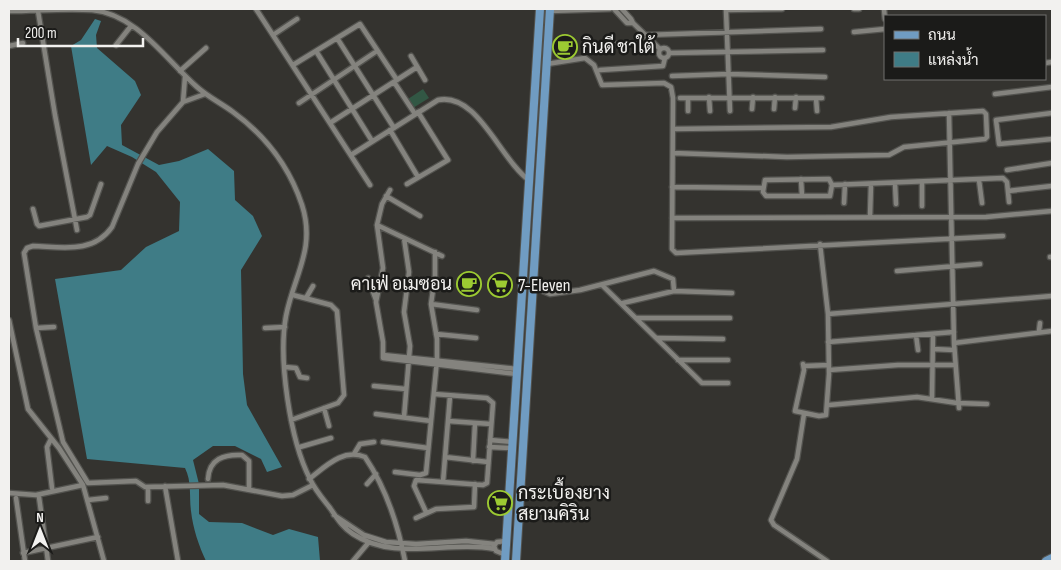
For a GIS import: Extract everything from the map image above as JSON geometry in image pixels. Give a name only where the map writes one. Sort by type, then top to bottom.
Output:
[{"type":"main road","points":[[506,558],[540,9]]},
{"type":"main road","points":[[516,561],[550,10]]},
{"type":"main road","points":[[525,246],[536,247]]},
{"type":"main road","points":[[1046,561],[1052,558]]},
{"type":"street","points":[[256,9],[370,185]]},
{"type":"street","points":[[550,10],[612,9],[627,23],[633,23]]},
{"type":"street","points":[[622,9],[632,18],[633,23],[660,49],[660,56],[664,58]]},
{"type":"street","points":[[730,111],[726,10],[782,9]]},
{"type":"street","points":[[854,9],[859,9]]},
{"type":"street","points":[[9,11],[92,10],[117,18],[131,26],[206,94],[254,128],[276,153],[290,175],[302,207],[307,232],[306,250],[285,327],[285,367],[291,420],[309,479],[334,515],[370,540],[401,546],[466,541],[495,546],[506,541]]},
{"type":"street","points":[[38,11],[77,230]]},
{"type":"street","points":[[273,34],[297,19]]},
{"type":"street","points":[[292,64],[360,24],[395,81],[448,160],[407,184]]},
{"type":"street","points":[[116,45],[131,26]]},
{"type":"street","points":[[613,44],[637,43],[645,35],[821,29]]},
{"type":"street","points":[[854,32],[884,29]]},
{"type":"street","points":[[337,38],[373,95],[418,177]]},
{"type":"street","points":[[9,46],[23,43]]},
{"type":"street","points":[[180,71],[206,48]]},
{"type":"street","points":[[660,49],[666,48],[669,53]]},
{"type":"street","points":[[600,70],[663,66],[664,58],[669,53],[823,50]]},
{"type":"street","points":[[316,51],[372,141]]},
{"type":"street","points":[[299,103],[377,51]]},
{"type":"street","points":[[411,56],[425,80]]},
{"type":"street","points":[[547,64],[586,58],[594,64],[602,85],[668,85],[673,92],[672,249],[676,253],[820,244],[1003,236]]},
{"type":"street","points":[[330,123],[417,67]]},
{"type":"street","points":[[672,76],[729,74],[825,77]]},
{"type":"street","points":[[186,77],[182,102],[145,150],[112,226],[105,236],[94,244],[80,248],[33,246],[27,248],[24,253],[36,328],[63,442],[87,482],[136,481],[148,487],[224,485],[282,496],[293,495],[313,485]]},
{"type":"street","points":[[995,94],[1052,87]]},
{"type":"street","points":[[182,102],[206,94]]},
{"type":"street","points":[[709,97],[710,111]]},
{"type":"street","points":[[752,109],[753,97]]},
{"type":"street","points":[[774,109],[775,97]]},
{"type":"street","points":[[680,98],[822,98]]},
{"type":"street","points":[[688,98],[688,111]]},
{"type":"street","points":[[795,108],[796,98]]},
{"type":"street","points":[[816,98],[817,111]]},
{"type":"street","points":[[351,155],[442,99],[466,105],[517,169],[530,181]]},
{"type":"street","points":[[673,129],[830,127],[869,120],[985,111],[987,137],[985,139],[904,147],[889,155],[787,157],[673,153]]},
{"type":"street","points":[[949,113],[954,350],[959,406]]},
{"type":"street","points":[[1052,113],[996,120],[999,144],[1052,139]]},
{"type":"street","points":[[1008,170],[1052,163]]},
{"type":"street","points":[[801,179],[802,196]]},
{"type":"street","points":[[829,179],[832,185],[830,196],[766,196],[764,194],[765,180],[829,179]]},
{"type":"street","points":[[832,185],[1006,179],[1009,202]]},
{"type":"street","points":[[979,180],[982,203]]},
{"type":"street","points":[[922,182],[922,206]]},
{"type":"street","points":[[895,183],[896,204]]},
{"type":"street","points":[[33,208],[38,225],[44,226],[90,215],[101,184]]},
{"type":"street","points":[[844,203],[845,184]]},
{"type":"street","points":[[870,217],[871,184]]},
{"type":"street","points":[[1008,191],[1052,186]]},
{"type":"street","points":[[672,187],[764,188]]},
{"type":"street","points":[[376,302],[383,268],[377,225],[386,196],[390,190]]},
{"type":"street","points":[[386,196],[420,216]]},
{"type":"street","points":[[672,218],[1013,216],[1052,211]]},
{"type":"street","points":[[377,225],[442,256]]},
{"type":"street","points":[[404,238],[409,272],[404,312],[409,338],[404,417]]},
{"type":"street","points":[[820,244],[828,314],[829,368],[828,413],[823,417],[795,411],[804,365],[829,368],[955,365]]},
{"type":"street","points":[[395,472],[424,475],[437,363],[436,334],[431,304],[435,252]]},
{"type":"street","points":[[897,271],[980,264]]},
{"type":"street","points":[[533,288],[550,294],[602,285],[654,271],[673,279],[674,291]]},
{"type":"street","points":[[368,278],[376,302],[383,342],[383,356],[517,371]]},
{"type":"street","points":[[602,285],[702,383],[728,384]]},
{"type":"street","points":[[306,298],[313,286]]},
{"type":"street","points":[[623,304],[674,291],[732,292]]},
{"type":"street","points":[[291,420],[338,403],[344,395],[337,311],[331,305],[293,295]]},
{"type":"street","points":[[828,314],[1052,296]]},
{"type":"street","points":[[431,304],[477,310]]},
{"type":"street","points":[[637,318],[730,318]]},
{"type":"street","points":[[9,320],[28,409],[83,486],[104,561]]},
{"type":"street","points":[[1039,332],[1040,323]]},
{"type":"street","points":[[36,328],[54,327]]},
{"type":"street","points":[[265,328],[285,327]]},
{"type":"street","points":[[954,343],[1052,331]]},
{"type":"street","points":[[828,342],[954,332]]},
{"type":"street","points":[[436,334],[476,338]]},
{"type":"street","points":[[932,399],[933,334]]},
{"type":"street","points":[[916,335],[918,350]]},
{"type":"street","points":[[657,338],[723,339]]},
{"type":"street","points":[[933,349],[954,350]]},
{"type":"street","points":[[678,360],[728,360]]},
{"type":"street","points":[[285,367],[296,368],[300,377],[308,378]]},
{"type":"street","points":[[374,386],[406,389]]},
{"type":"street","points":[[426,512],[414,482],[416,480],[475,484],[487,483],[493,403],[490,399],[434,394]]},
{"type":"street","points":[[442,482],[450,396]]},
{"type":"street","points":[[829,405],[910,397],[932,399],[959,406],[987,404]]},
{"type":"street","points":[[324,408],[329,426]]},
{"type":"street","points":[[376,414],[431,421]]},
{"type":"street","points":[[804,414],[797,459],[772,511],[771,520],[774,525],[827,561]]},
{"type":"street","points":[[448,421],[491,424]]},
{"type":"street","points":[[473,460],[475,423]]},
{"type":"street","points":[[300,447],[331,438]]},
{"type":"street","points":[[51,439],[47,448],[52,488]]},
{"type":"street","points":[[490,440],[512,445]]},
{"type":"street","points":[[354,454],[360,444],[374,442]]},
{"type":"street","points":[[383,442],[428,448]]},
{"type":"street","points":[[489,446],[512,445]]},
{"type":"street","points":[[309,479],[339,458],[354,454],[365,457],[384,491],[404,561]]},
{"type":"street","points":[[208,479],[209,470],[217,459],[224,456],[242,455],[249,461],[249,489]]},
{"type":"street","points":[[444,457],[488,462]]},
{"type":"street","points":[[367,484],[376,474]]},
{"type":"street","points":[[416,518],[436,509],[474,507],[475,484]]},
{"type":"street","points":[[9,493],[36,495],[83,486]]},
{"type":"street","points":[[165,486],[178,561]]},
{"type":"street","points":[[148,487],[148,501]]},
{"type":"street","points":[[39,497],[48,561]]},
{"type":"street","points":[[16,498],[25,561]]},
{"type":"street","points":[[88,500],[106,498]]},
{"type":"street","points":[[23,553],[98,537]]},
{"type":"street","points":[[353,561],[370,540]]},
{"type":"street","points":[[495,546],[506,558]]},
{"type":"green space","points":[[423,89],[429,98],[413,108],[408,99]]},
{"type":"water","points":[[95,19],[101,21],[96,35],[97,48],[135,81],[141,95],[121,125],[122,145],[159,165],[179,161],[208,149],[234,171],[235,200],[253,216],[262,236],[241,270],[243,374],[247,405],[282,467],[267,472],[261,459],[235,446],[213,446],[193,460],[199,484],[199,514],[209,522],[242,523],[273,535],[289,529],[318,537],[320,561],[206,561],[193,524],[189,484],[185,468],[87,459],[55,279],[121,270],[146,247],[179,231],[180,202],[156,172],[132,157],[107,146],[91,165],[71,46],[81,40]]},
{"type":"place","name":"กินดี ชาใต้","points":[[565,47]]},
{"type":"place","name":"คาเฟ่ อเมซอน","points":[[469,284]]},
{"type":"place","name":"7-Eleven","points":[[500,285]]},
{"type":"place","name":"กระเบื้องยาง สยามคิริน","points":[[500,503]]}]
